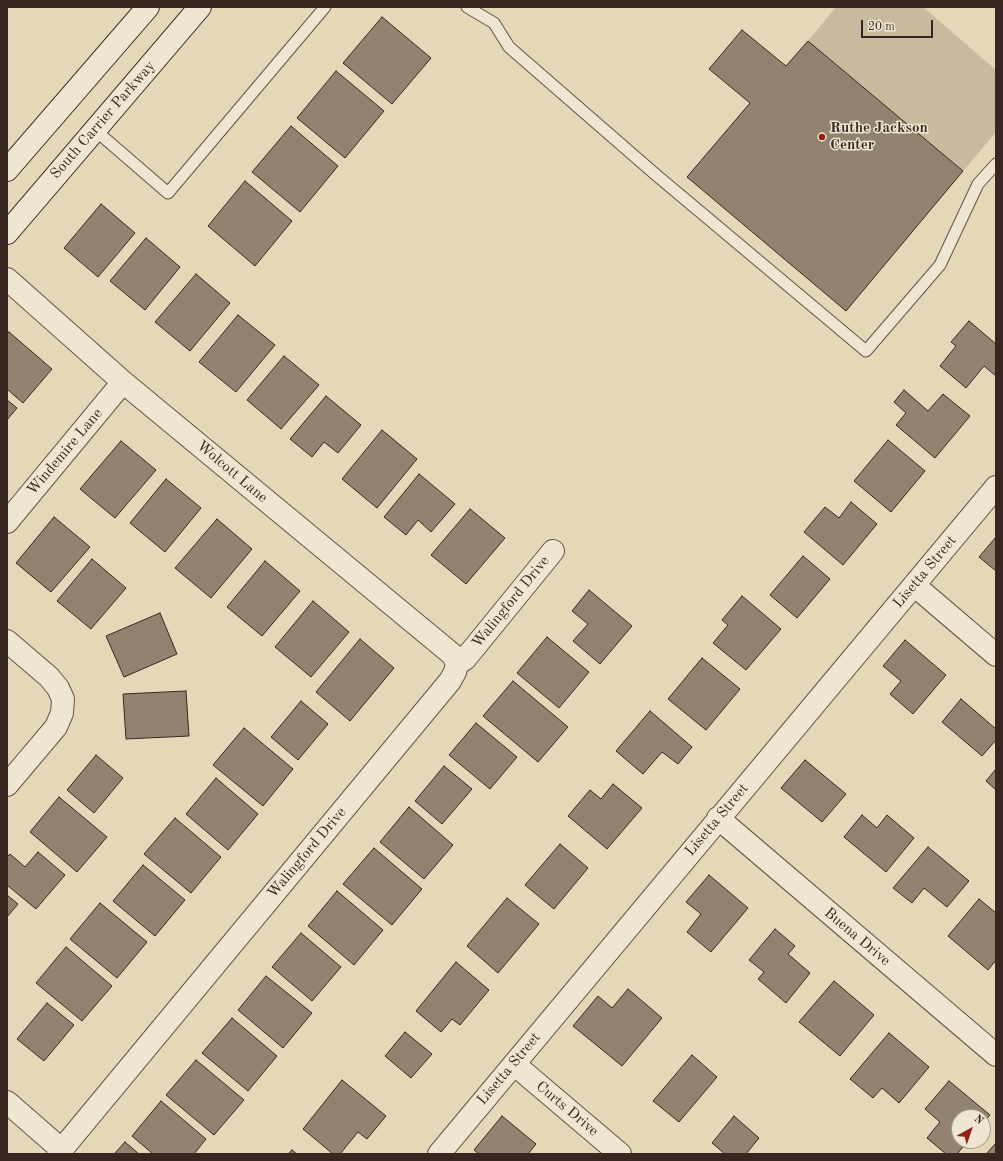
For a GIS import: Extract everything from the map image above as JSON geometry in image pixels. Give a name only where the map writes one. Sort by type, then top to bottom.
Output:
[{"type":"street","points":[[7,170],[148,7]]},
{"type":"street","name":"South Carrier Parkway","points":[[7,233],[200,7]]},
{"type":"street","name":"Wolcott Lane","points":[[7,279],[123,382],[453,655],[457,664]]},
{"type":"street","name":"Windemire Lane","points":[[7,522],[123,382]]},
{"type":"street","name":"Lisetta Street","points":[[439,1154],[718,818],[996,487]]},
{"type":"street","name":"Walingford Drive","points":[[60,1152],[450,681],[457,664],[465,659],[552,551]]},
{"type":"street","points":[[914,585],[996,655]]},
{"type":"street","points":[[7,641],[49,677],[58,688],[63,699],[62,713],[56,727],[7,785]]},
{"type":"street","name":"Buena Drive","points":[[718,818],[996,1055]]},
{"type":"street","name":"Curts Drive","points":[[514,1064],[620,1154]]},
{"type":"street","points":[[7,1102],[60,1152]]},
{"type":"lane","points":[[95,130],[168,193],[325,7]]},
{"type":"lane","points":[[467,7],[494,23],[509,47],[655,174],[866,351],[940,265],[978,184],[996,164]]},
{"type":"shaded area","points":[[836,7],[923,7],[996,70],[996,132],[963,171],[808,41]]},
{"type":"building","points":[[382,17],[431,58],[392,104],[343,63]]},
{"type":"building","name":"Ruthe Jackson Center","points":[[742,30],[786,66],[808,41],[963,171],[846,311],[687,177],[750,103],[709,69]]},
{"type":"building","points":[[336,71],[384,111],[345,158],[297,118]]},
{"type":"building","points":[[291,126],[338,166],[300,212],[252,172]]},
{"type":"building","points":[[245,181],[292,221],[255,266],[208,226]]},
{"type":"building","points":[[101,204],[135,233],[98,277],[64,248]]},
{"type":"building","points":[[146,238],[180,267],[145,310],[110,281]]},
{"type":"building","points":[[196,274],[230,303],[190,351],[155,322]]},
{"type":"building","points":[[238,315],[275,345],[236,392],[199,362]]},
{"type":"building","points":[[969,321],[996,344],[996,376],[984,366],[966,388],[940,366],[956,346],[951,342]]},
{"type":"building","points":[[9,332],[52,369],[23,403],[7,389],[7,334]]},
{"type":"building","points":[[284,356],[319,385],[281,429],[247,400]]},
{"type":"building","points":[[904,390],[928,411],[943,394],[970,416],[935,458],[896,425],[906,413],[894,402]]},
{"type":"building","points":[[326,396],[361,425],[338,453],[324,442],[312,457],[290,439]]},
{"type":"building","points":[[7,400],[17,408],[7,420]]},
{"type":"building","points":[[382,430],[417,459],[377,508],[342,479]]},
{"type":"building","points":[[888,440],[925,471],[891,512],[854,481]]},
{"type":"building","points":[[121,441],[156,470],[115,518],[80,489]]},
{"type":"building","points":[[419,474],[455,504],[431,532],[418,520],[406,535],[384,517]]},
{"type":"building","points":[[166,479],[201,508],[165,552],[130,523]]},
{"type":"building","points":[[851,502],[877,524],[843,565],[804,532],[825,507],[839,518]]},
{"type":"building","points":[[470,509],[505,538],[466,584],[431,555]]},
{"type":"building","points":[[54,517],[90,547],[51,592],[16,563]]},
{"type":"building","points":[[217,519],[252,549],[211,598],[175,568]]},
{"type":"building","points":[[996,537],[996,571],[979,557]]},
{"type":"building","points":[[803,556],[830,579],[797,618],[770,595]]},
{"type":"building","points":[[92,559],[126,588],[91,629],[57,601]]},
{"type":"building","points":[[265,561],[300,591],[262,636],[227,607]]},
{"type":"building","points":[[589,590],[632,626],[600,664],[573,641],[588,624],[572,611]]},
{"type":"building","points":[[742,596],[781,629],[746,670],[713,643],[728,625],[722,620]]},
{"type":"building","points":[[313,601],[349,632],[311,677],[275,647]]},
{"type":"building","points":[[160,613],[177,654],[124,677],[106,636]]},
{"type":"building","points":[[547,637],[589,672],[559,708],[517,673]]},
{"type":"building","points":[[360,639],[394,668],[350,721],[316,692]]},
{"type":"building","points":[[905,640],[946,675],[913,714],[890,694],[901,681],[883,666]]},
{"type":"building","points":[[702,658],[740,689],[706,730],[668,699]]},
{"type":"building","points":[[513,681],[568,727],[538,762],[483,716]]},
{"type":"building","points":[[186,691],[189,736],[126,739],[123,694]]},
{"type":"building","points":[[961,699],[996,729],[996,740],[982,756],[942,722]]},
{"type":"building","points":[[301,701],[328,724],[298,760],[271,737]]},
{"type":"building","points":[[650,711],[692,747],[678,764],[662,752],[643,774],[616,751]]},
{"type":"building","points":[[476,723],[517,757],[490,789],[449,755]]},
{"type":"building","points":[[244,728],[293,769],[263,806],[213,765]]},
{"type":"building","points":[[96,755],[123,778],[94,813],[67,790]]},
{"type":"building","points":[[805,760],[846,794],[822,822],[781,788]]},
{"type":"building","points":[[444,766],[472,789],[442,824],[415,801]]},
{"type":"building","points":[[996,769],[996,790],[986,781]]},
{"type":"building","points":[[216,778],[258,814],[228,850],[186,814]]},
{"type":"building","points":[[613,784],[642,808],[607,849],[568,816],[590,790],[601,799]]},
{"type":"building","points":[[59,797],[107,837],[77,872],[30,832]]},
{"type":"building","points":[[409,807],[453,845],[424,879],[380,842]]},
{"type":"building","points":[[862,815],[877,828],[887,815],[914,838],[886,872],[844,837]]},
{"type":"building","points":[[175,818],[221,857],[191,893],[144,854]]},
{"type":"building","points":[[560,844],[588,868],[554,909],[525,885]]},
{"type":"building","points":[[928,847],[969,881],[947,907],[924,888],[912,903],[893,888]]},
{"type":"building","points":[[374,848],[422,889],[392,925],[343,884]]},
{"type":"building","points":[[38,852],[65,875],[36,909],[7,885],[7,857],[10,854],[25,867]]},
{"type":"building","points":[[143,865],[185,900],[155,936],[113,901]]},
{"type":"building","points":[[709,875],[748,908],[711,952],[687,932],[701,914],[686,902]]},
{"type":"building","points":[[337,891],[383,930],[354,965],[308,926]]},
{"type":"building","points":[[7,895],[18,904],[7,917]]},
{"type":"building","points":[[507,898],[539,924],[498,973],[467,946]]},
{"type":"building","points":[[979,899],[996,913],[996,960],[988,970],[948,936]]},
{"type":"building","points":[[100,903],[147,942],[117,978],[70,939]]},
{"type":"building","points":[[775,929],[795,946],[788,954],[810,973],[786,1003],[758,979],[764,972],[749,960]]},
{"type":"building","points":[[301,933],[341,967],[312,1001],[272,967]]},
{"type":"building","points":[[66,947],[112,986],[82,1021],[36,983]]},
{"type":"building","points":[[456,962],[489,990],[460,1025],[452,1019],[441,1032],[416,1011]]},
{"type":"building","points":[[266,976],[312,1013],[283,1048],[238,1010]]},
{"type":"building","points":[[834,981],[874,1015],[840,1056],[799,1022]]},
{"type":"building","points":[[628,989],[662,1018],[622,1066],[573,1026],[598,996],[612,1008]]},
{"type":"building","points":[[47,1003],[74,1025],[44,1061],[17,1039]]},
{"type":"building","points":[[232,1018],[277,1056],[248,1091],[202,1053]]},
{"type":"building","points":[[405,1032],[432,1054],[411,1078],[385,1056]]},
{"type":"building","points":[[889,1033],[929,1067],[899,1103],[882,1088],[873,1098],[850,1079]]},
{"type":"building","points":[[692,1055],[717,1077],[679,1122],[653,1101]]},
{"type":"building","points":[[196,1060],[244,1100],[214,1135],[166,1095]]},
{"type":"building","points":[[342,1080],[386,1116],[367,1139],[358,1132],[340,1154],[333,1154],[303,1129]]},
{"type":"building","points":[[949,1081],[983,1109],[951,1109],[951,1149],[961,1149],[957,1154],[946,1154],[927,1138],[940,1122],[925,1109]]},
{"type":"building","points":[[161,1101],[206,1139],[194,1154],[153,1154],[132,1136]]},
{"type":"building","points":[[502,1116],[536,1144],[528,1154],[479,1154],[474,1150]]},
{"type":"building","points":[[734,1116],[759,1138],[746,1154],[725,1154],[712,1143]]},
{"type":"building","points":[[125,1142],[139,1154],[114,1154]]},
{"type":"building","points":[[996,1143],[996,1154],[986,1154],[991,1149]]},
{"type":"building","points":[[292,1150],[297,1154],[288,1154]]},
{"type":"place","name":"Ruthe Jackson Center","points":[[822,137]]}]
